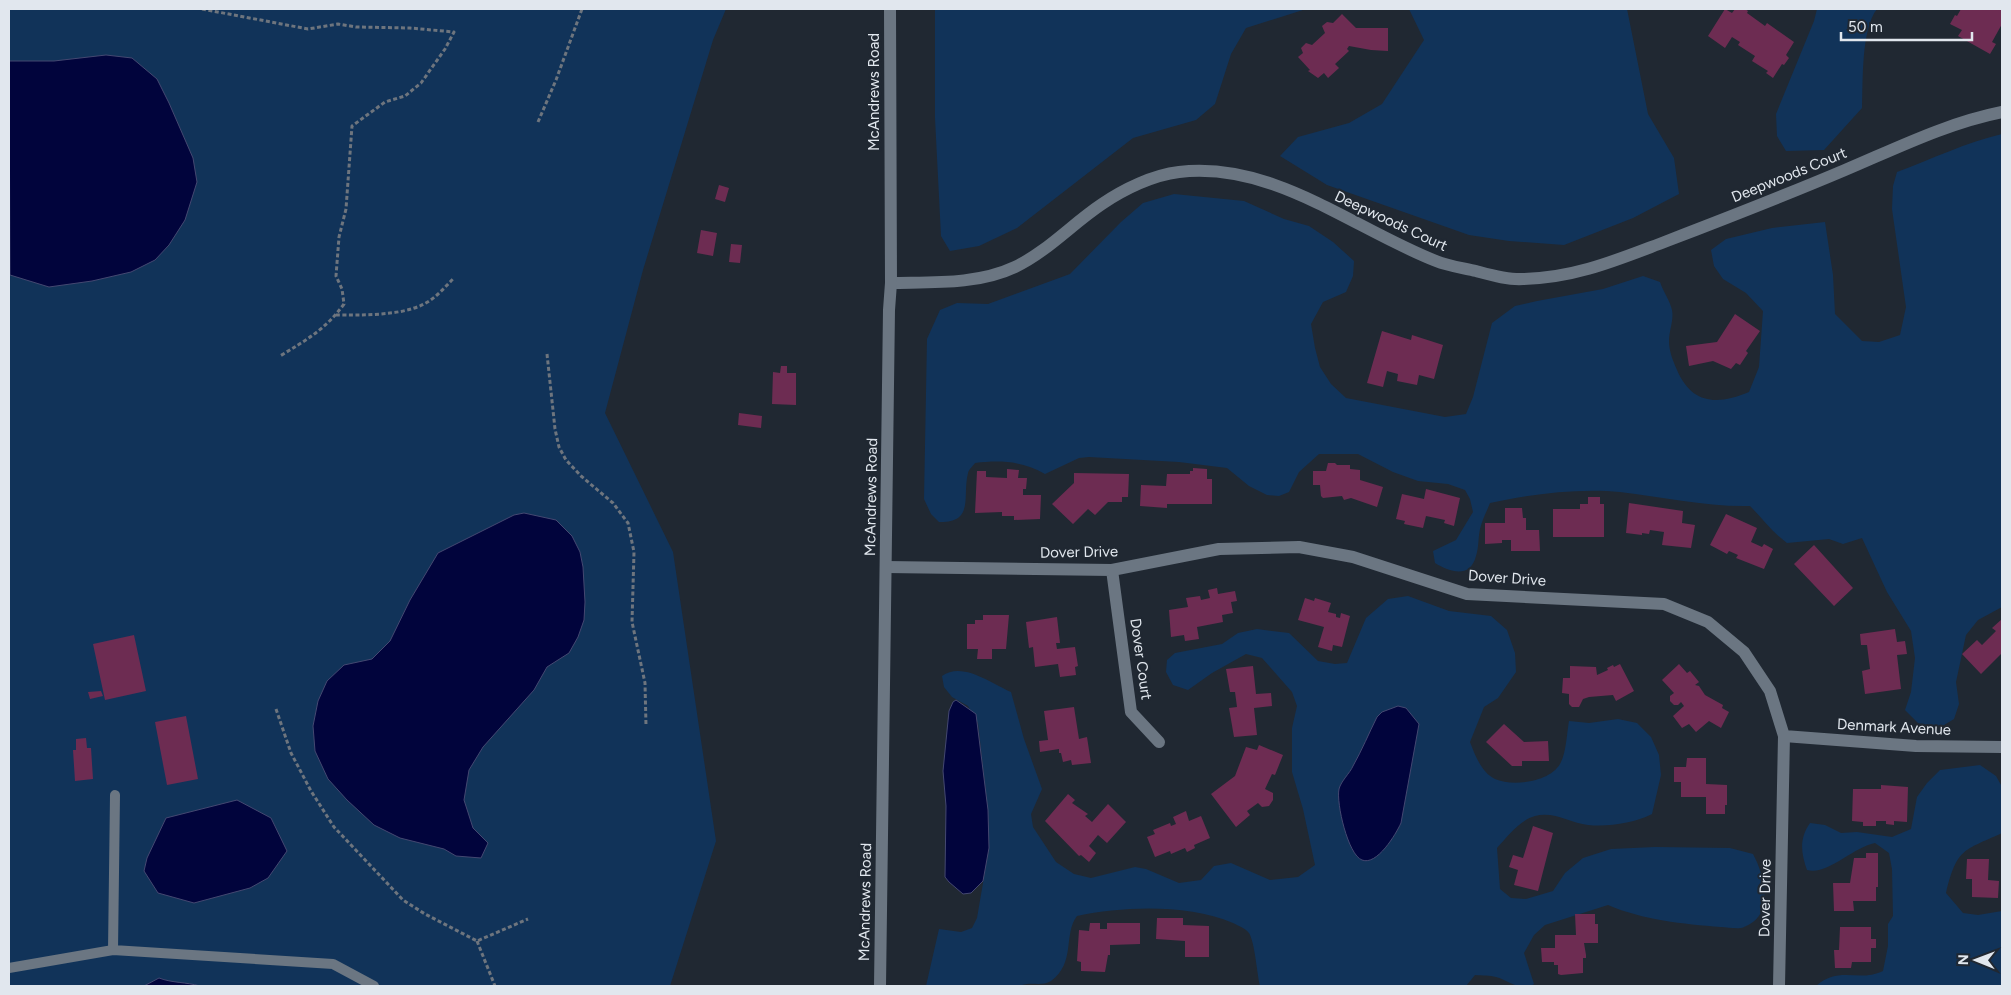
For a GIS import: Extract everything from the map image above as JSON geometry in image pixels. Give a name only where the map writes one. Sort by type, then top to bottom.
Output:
[{"type":"street","name":"McAndrews Road","points":[[880,986],[889,310],[891,283],[890,9]]},
{"type":"street","name":"Deepwoods Court","points":[[891,283],[941,282],[977,278],[1014,267],[1059,239],[1102,204],[1140,183],[1177,172],[1219,171],[1254,177],[1294,193],[1437,262],[1519,280],[1557,278],[1592,269],[1770,202],[1942,129],[1974,118],[2002,112]]},
{"type":"street","name":"Dover Drive","points":[[886,567],[1112,570],[1219,549],[1299,547],[1353,557],[1467,594],[1664,604],[1708,622],[1744,652],[1770,691],[1784,736],[1779,986]]},
{"type":"street","name":"Dover Court","points":[[1112,570],[1131,712],[1158,742]]},
{"type":"street","name":"Denmark Avenue","points":[[1784,736],[1916,746],[2002,748]]},
{"type":"lane","points":[[112,950],[115,795]]},
{"type":"lane","points":[[9,968],[112,950],[333,964],[374,986]]},
{"type":"path","points":[[202,9],[308,29],[338,24],[356,27],[410,28],[454,32],[445,50],[421,83],[405,96],[385,102],[352,126],[346,209],[340,237],[336,276],[342,289],[344,304],[332,321],[308,339],[280,356]]},
{"type":"path","points":[[538,122],[559,74],[582,9]]},
{"type":"path","points":[[336,315],[373,316],[423,305],[439,294],[453,278]]},
{"type":"path","points":[[547,354],[555,429],[559,447],[566,460],[581,476],[613,503],[628,523],[634,552],[632,622],[646,683],[646,726]]},
{"type":"path","points":[[276,709],[291,753],[311,791],[334,827],[403,900],[477,942],[495,986]]},
{"type":"path","points":[[477,942],[528,919]]},
{"type":"shaded area","points":[[9,9],[726,9],[713,40],[643,270],[605,413],[673,552],[716,841],[670,986],[9,986]]},
{"type":"shaded area","points":[[935,9],[1306,9],[1246,28],[1231,54],[1215,104],[1196,120],[1133,138],[1017,228],[979,246],[950,251],[941,236],[935,118]]},
{"type":"shaded area","points":[[1409,9],[1627,9],[1648,114],[1674,158],[1679,194],[1633,218],[1564,245],[1509,241],[1469,235],[1327,185],[1280,156],[1298,137],[1349,123],[1382,104],[1424,40]]},
{"type":"shaded area","points":[[1817,9],[1877,9],[1868,29],[1865,42],[1862,108],[1824,150],[1786,151],[1777,136],[1776,114],[1814,21]]},
{"type":"shaded area","points":[[106,55],[132,58],[157,79],[169,103],[193,158],[197,182],[185,220],[169,245],[155,260],[131,272],[92,281],[49,287],[10,275],[9,61],[54,61]]},
{"type":"shaded area","points":[[2002,134],[2002,607],[1978,620],[1966,635],[1956,682],[1959,704],[1954,719],[1939,728],[1918,723],[1905,710],[1911,692],[1915,658],[1911,631],[1887,592],[1862,538],[1843,544],[1829,539],[1787,543],[1750,506],[1717,505],[1604,491],[1571,491],[1490,503],[1479,532],[1477,553],[1473,563],[1469,568],[1459,572],[1435,563],[1433,551],[1456,540],[1473,512],[1470,499],[1465,490],[1448,484],[1418,481],[1393,472],[1358,454],[1319,454],[1299,472],[1289,492],[1279,496],[1267,495],[1249,486],[1227,468],[1179,462],[1089,457],[1079,458],[1045,474],[1020,464],[975,463],[968,473],[965,506],[962,513],[958,518],[950,521],[939,522],[931,514],[924,499],[927,339],[940,310],[957,303],[988,304],[1070,274],[1121,222],[1143,203],[1174,194],[1244,201],[1284,219],[1309,226],[1333,242],[1354,261],[1353,276],[1346,292],[1323,302],[1311,324],[1320,367],[1331,384],[1346,398],[1445,417],[1466,414],[1473,397],[1492,323],[1515,306],[1603,289],[1643,276],[1660,282],[1671,307],[1670,348],[1674,363],[1683,382],[1698,396],[1717,400],[1749,392],[1759,367],[1763,311],[1746,293],[1723,279],[1714,266],[1711,250],[1726,239],[1772,228],[1825,222],[1833,275],[1835,314],[1862,341],[1879,342],[1900,335],[1906,307],[1892,209],[1893,186],[1897,172],[1963,146]]},
{"type":"shaded area","points":[[524,513],[556,520],[572,536],[580,552],[583,567],[584,620],[578,637],[569,653],[547,667],[534,690],[483,747],[469,770],[464,800],[473,828],[488,843],[481,858],[456,856],[444,849],[400,838],[374,825],[328,779],[315,751],[313,726],[318,701],[327,681],[344,665],[372,659],[390,641],[410,600],[438,553],[514,515]]},
{"type":"shaded area","points":[[1408,596],[1449,611],[1491,616],[1507,630],[1515,653],[1516,672],[1498,698],[1484,707],[1470,742],[1479,763],[1490,776],[1512,783],[1531,781],[1549,774],[1556,769],[1563,758],[1569,721],[1589,723],[1618,719],[1637,723],[1651,737],[1659,755],[1661,775],[1652,814],[1621,824],[1604,825],[1581,824],[1549,815],[1529,818],[1514,829],[1497,848],[1500,889],[1511,898],[1526,899],[1553,891],[1565,873],[1583,858],[1611,849],[1655,847],[1730,848],[1753,854],[1761,873],[1764,884],[1764,905],[1754,922],[1739,928],[1663,921],[1608,905],[1545,925],[1534,935],[1524,953],[1534,984],[1525,987],[1520,987],[1494,976],[1475,975],[1466,986],[1260,986],[1251,938],[1249,933],[1242,927],[1196,912],[1156,909],[1115,910],[1077,916],[1073,923],[1064,966],[1059,974],[1047,983],[1020,986],[926,986],[939,929],[961,932],[972,928],[977,918],[989,848],[988,810],[978,723],[968,706],[952,697],[944,687],[942,676],[950,672],[967,672],[1011,692],[1024,739],[1042,789],[1031,814],[1033,827],[1056,862],[1074,874],[1091,878],[1135,867],[1146,869],[1179,883],[1201,880],[1214,866],[1231,863],[1270,880],[1298,877],[1315,865],[1303,809],[1292,772],[1292,728],[1297,706],[1292,692],[1262,658],[1246,654],[1212,673],[1188,690],[1173,685],[1166,672],[1167,660],[1175,653],[1222,644],[1238,633],[1257,629],[1289,633],[1318,661],[1335,664],[1347,663],[1366,618],[1388,599]]},
{"type":"shaded area","points":[[956,700],[976,714],[988,810],[989,848],[983,881],[971,893],[963,894],[945,877],[946,806],[943,771],[949,711]]},
{"type":"shaded area","points":[[1398,706],[1406,708],[1419,724],[1401,823],[1380,854],[1368,861],[1362,860],[1352,849],[1344,828],[1339,805],[1339,789],[1352,769],[1377,717],[1382,712]]},
{"type":"shaded area","points":[[1980,765],[1996,776],[2001,785],[2002,833],[1970,848],[1958,859],[1946,893],[1963,913],[1978,915],[2002,911],[2002,986],[1816,986],[1833,976],[1865,975],[1883,971],[1888,946],[1888,924],[1893,916],[1892,869],[1889,853],[1875,843],[1823,869],[1807,870],[1802,846],[1806,829],[1810,823],[1825,825],[1841,833],[1857,832],[1892,837],[1911,829],[1917,797],[1940,770]]},
{"type":"shaded area","points":[[237,800],[271,818],[287,851],[268,878],[250,888],[194,903],[158,893],[144,871],[147,858],[166,818]]},
{"type":"shaded area","points":[[159,978],[169,981],[200,986],[144,986]]},
{"type":"building","points":[[1725,9],[1732,13],[1735,9],[1745,9],[1748,11],[1747,13],[1765,26],[1767,23],[1794,42],[1786,55],[1789,58],[1784,65],[1782,64],[1773,78],[1766,73],[1768,71],[1752,61],[1755,56],[1738,45],[1740,42],[1732,37],[1725,48],[1708,36]]},
{"type":"building","points":[[1961,9],[2002,9],[2002,24],[1992,42],[1996,44],[1990,54],[1958,36],[1962,30],[1950,24]]},
{"type":"building","points":[[1342,14],[1356,28],[1388,28],[1388,51],[1349,46],[1347,49],[1349,51],[1335,64],[1339,68],[1328,78],[1324,73],[1318,78],[1308,71],[1310,70],[1298,57],[1303,53],[1301,48],[1306,43],[1312,45],[1325,33],[1322,26],[1327,22],[1333,23]]},
{"type":"building","points":[[719,185],[729,188],[725,202],[715,199]]},
{"type":"building","points":[[701,230],[717,233],[713,256],[697,253]]},
{"type":"building","points":[[731,244],[742,245],[740,263],[729,262]]},
{"type":"building","points":[[1735,314],[1760,331],[1746,351],[1748,353],[1740,365],[1736,363],[1731,369],[1713,361],[1689,366],[1686,346],[1717,342]]},
{"type":"building","points":[[1382,331],[1411,340],[1412,335],[1443,345],[1434,379],[1419,375],[1417,385],[1397,381],[1398,374],[1387,371],[1383,387],[1367,383]]},
{"type":"building","points":[[781,366],[787,366],[787,373],[796,373],[796,405],[772,404],[773,372],[780,373]]},
{"type":"building","points":[[739,413],[762,416],[761,428],[738,425]]},
{"type":"building","points":[[1328,463],[1350,465],[1350,469],[1360,470],[1360,480],[1383,487],[1377,507],[1351,498],[1344,500],[1342,496],[1323,498],[1320,485],[1313,485],[1313,471],[1326,471]]},
{"type":"building","points":[[1193,468],[1207,469],[1207,479],[1212,479],[1212,504],[1167,504],[1167,508],[1140,506],[1141,485],[1166,486],[1167,474],[1190,474]]},
{"type":"building","points":[[1007,469],[1019,470],[1018,478],[1027,478],[1026,489],[1023,489],[1023,495],[1041,495],[1040,519],[1014,520],[1014,516],[1002,516],[1002,512],[975,513],[977,471],[986,471],[986,477],[1007,478]]},
{"type":"building","points":[[1074,473],[1129,474],[1128,497],[1122,497],[1122,502],[1108,502],[1095,515],[1088,509],[1073,524],[1052,504],[1074,483]]},
{"type":"building","points":[[1426,489],[1460,498],[1454,526],[1444,523],[1445,520],[1426,516],[1423,528],[1404,524],[1405,521],[1396,519],[1402,494],[1424,499]]},
{"type":"building","points":[[1588,497],[1600,497],[1600,504],[1604,504],[1604,537],[1553,537],[1553,509],[1580,509],[1580,504],[1588,504]]},
{"type":"building","points":[[1629,503],[1683,511],[1682,523],[1695,525],[1691,548],[1662,545],[1664,532],[1650,530],[1649,534],[1642,533],[1642,535],[1626,533]]},
{"type":"building","points":[[1505,508],[1522,508],[1523,518],[1526,518],[1526,530],[1539,530],[1540,551],[1511,551],[1511,540],[1502,540],[1502,543],[1485,544],[1485,523],[1505,523]]},
{"type":"building","points":[[1726,514],[1757,528],[1751,542],[1762,547],[1764,544],[1773,549],[1764,569],[1736,558],[1738,555],[1729,551],[1727,554],[1710,545]]},
{"type":"building","points":[[1814,545],[1853,588],[1834,606],[1794,564]]},
{"type":"building","points":[[1217,588],[1218,594],[1235,591],[1237,601],[1231,602],[1233,613],[1222,615],[1223,622],[1197,627],[1199,639],[1185,641],[1184,635],[1171,637],[1169,610],[1188,607],[1186,598],[1200,596],[1201,600],[1210,598],[1208,590]]},
{"type":"building","points":[[1305,598],[1314,601],[1315,598],[1331,603],[1328,612],[1336,614],[1336,617],[1340,618],[1341,613],[1350,616],[1342,647],[1333,645],[1332,651],[1318,647],[1324,627],[1298,620]]},
{"type":"building","points":[[983,615],[1009,615],[1006,649],[992,649],[992,659],[977,659],[978,649],[967,649],[967,624],[975,624],[975,620],[983,620]]},
{"type":"building","points":[[1057,617],[1060,643],[1056,643],[1057,649],[1075,647],[1078,666],[1075,667],[1076,675],[1060,677],[1058,664],[1035,667],[1033,647],[1029,648],[1026,622]]},
{"type":"building","points":[[2002,619],[2002,653],[1981,674],[1962,654],[1977,640],[1982,645],[1996,631],[1992,628]]},
{"type":"building","points":[[1895,629],[1897,642],[1905,641],[1907,654],[1897,655],[1901,689],[1865,694],[1862,671],[1870,669],[1867,645],[1861,645],[1860,634]]},
{"type":"building","points":[[134,635],[146,691],[105,700],[93,644]]},
{"type":"building","points":[[1620,664],[1634,691],[1616,701],[1613,695],[1589,697],[1583,699],[1579,707],[1572,707],[1569,704],[1569,694],[1562,693],[1563,678],[1570,678],[1570,666],[1596,667],[1597,675],[1608,670],[1607,668],[1613,665],[1614,667]]},
{"type":"building","points":[[1679,664],[1687,673],[1690,671],[1699,682],[1695,685],[1699,686],[1705,695],[1723,705],[1722,708],[1729,712],[1721,728],[1709,721],[1696,732],[1689,724],[1682,728],[1673,716],[1684,706],[1681,702],[1678,705],[1674,705],[1670,701],[1670,696],[1674,693],[1662,680]]},
{"type":"building","points":[[1253,666],[1256,694],[1271,693],[1272,706],[1254,708],[1257,735],[1234,737],[1229,708],[1237,707],[1235,692],[1230,692],[1226,669]]},
{"type":"building","points":[[101,691],[103,696],[90,699],[88,692]]},
{"type":"building","points":[[1074,707],[1079,739],[1087,737],[1091,763],[1072,765],[1071,760],[1063,762],[1059,749],[1040,752],[1039,741],[1048,740],[1044,711]]},
{"type":"building","points":[[186,716],[198,779],[167,785],[155,722]]},
{"type":"building","points":[[1504,724],[1524,742],[1548,741],[1549,761],[1522,761],[1522,766],[1512,766],[1486,742]]},
{"type":"building","points":[[86,738],[87,748],[91,748],[93,779],[75,781],[73,750],[76,750],[76,739]]},
{"type":"building","points":[[1259,745],[1283,755],[1275,775],[1272,774],[1265,789],[1273,793],[1273,800],[1269,806],[1262,807],[1258,803],[1247,811],[1250,815],[1236,827],[1211,794],[1235,776],[1246,747],[1257,750]]},
{"type":"building","points":[[1687,758],[1706,758],[1706,784],[1727,785],[1725,814],[1706,814],[1706,797],[1681,797],[1681,782],[1674,782],[1674,767],[1686,767]]},
{"type":"building","points":[[1881,785],[1908,787],[1907,822],[1894,821],[1894,825],[1886,824],[1886,821],[1876,821],[1876,826],[1863,826],[1863,822],[1852,821],[1853,789],[1881,789]]},
{"type":"building","points":[[1068,794],[1075,800],[1072,803],[1088,814],[1085,816],[1092,822],[1108,804],[1126,822],[1107,843],[1098,835],[1089,846],[1096,853],[1089,862],[1081,855],[1079,856],[1045,821]]},
{"type":"building","points":[[1186,811],[1189,821],[1201,816],[1210,838],[1194,845],[1195,848],[1187,852],[1185,848],[1171,854],[1170,851],[1155,857],[1147,837],[1155,834],[1153,830],[1170,823],[1171,826],[1176,824],[1173,817]]},
{"type":"building","points":[[1533,826],[1553,833],[1538,891],[1514,885],[1518,870],[1509,867],[1513,855],[1523,858]]},
{"type":"building","points":[[1866,853],[1878,853],[1876,901],[1853,901],[1854,911],[1834,911],[1833,883],[1850,883],[1854,858],[1866,858]]},
{"type":"building","points":[[1967,859],[1989,859],[1988,880],[1999,881],[1998,898],[1972,897],[1972,879],[1966,879]]},
{"type":"building","points":[[1575,914],[1595,914],[1595,924],[1598,924],[1598,943],[1584,943],[1586,958],[1583,958],[1583,973],[1561,975],[1558,974],[1558,965],[1554,965],[1554,962],[1542,962],[1541,948],[1555,948],[1555,935],[1576,935]]},
{"type":"building","points":[[1157,918],[1183,918],[1183,925],[1209,926],[1209,957],[1185,957],[1185,941],[1156,939]]},
{"type":"building","points":[[1090,923],[1100,923],[1100,929],[1107,929],[1107,923],[1140,923],[1140,944],[1110,945],[1110,955],[1108,955],[1105,972],[1081,971],[1081,962],[1077,961],[1079,930],[1089,931]]},
{"type":"building","points":[[1840,927],[1871,927],[1871,939],[1876,939],[1876,948],[1871,948],[1871,962],[1852,962],[1851,968],[1835,968],[1834,950],[1839,950]]}]
